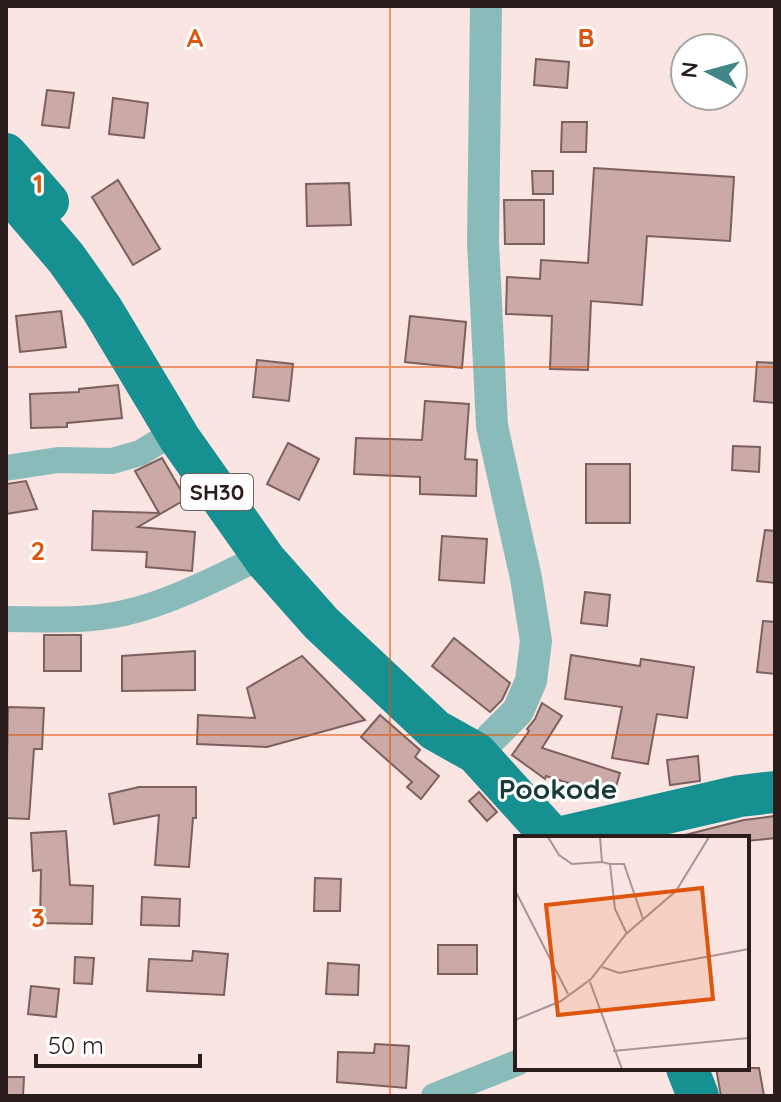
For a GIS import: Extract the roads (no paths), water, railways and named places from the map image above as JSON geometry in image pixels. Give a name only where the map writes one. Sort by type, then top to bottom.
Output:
[{"type":"main road","points":[[6,154],[86,251],[212,452],[278,542],[305,574],[452,717],[476,753]]},
{"type":"main road","name":"SH30","points":[[6,188],[66,258],[102,309],[176,431],[263,556],[321,623],[435,730],[476,753],[554,836]]},
{"type":"main road","points":[[565,836],[740,796],[775,792]]},
{"type":"street","points":[[476,753],[518,711],[531,681],[536,641],[526,578],[492,426],[483,242],[486,6]]},
{"type":"street","points":[[6,468],[58,460],[112,461],[140,453],[176,431]]},
{"type":"street","points":[[6,619],[80,620],[125,613],[179,595],[263,556]]},
{"type":"street","points":[[434,1096],[515,1064]]},
{"type":"district","name":"Pookode","points":[[558,789]]}]
